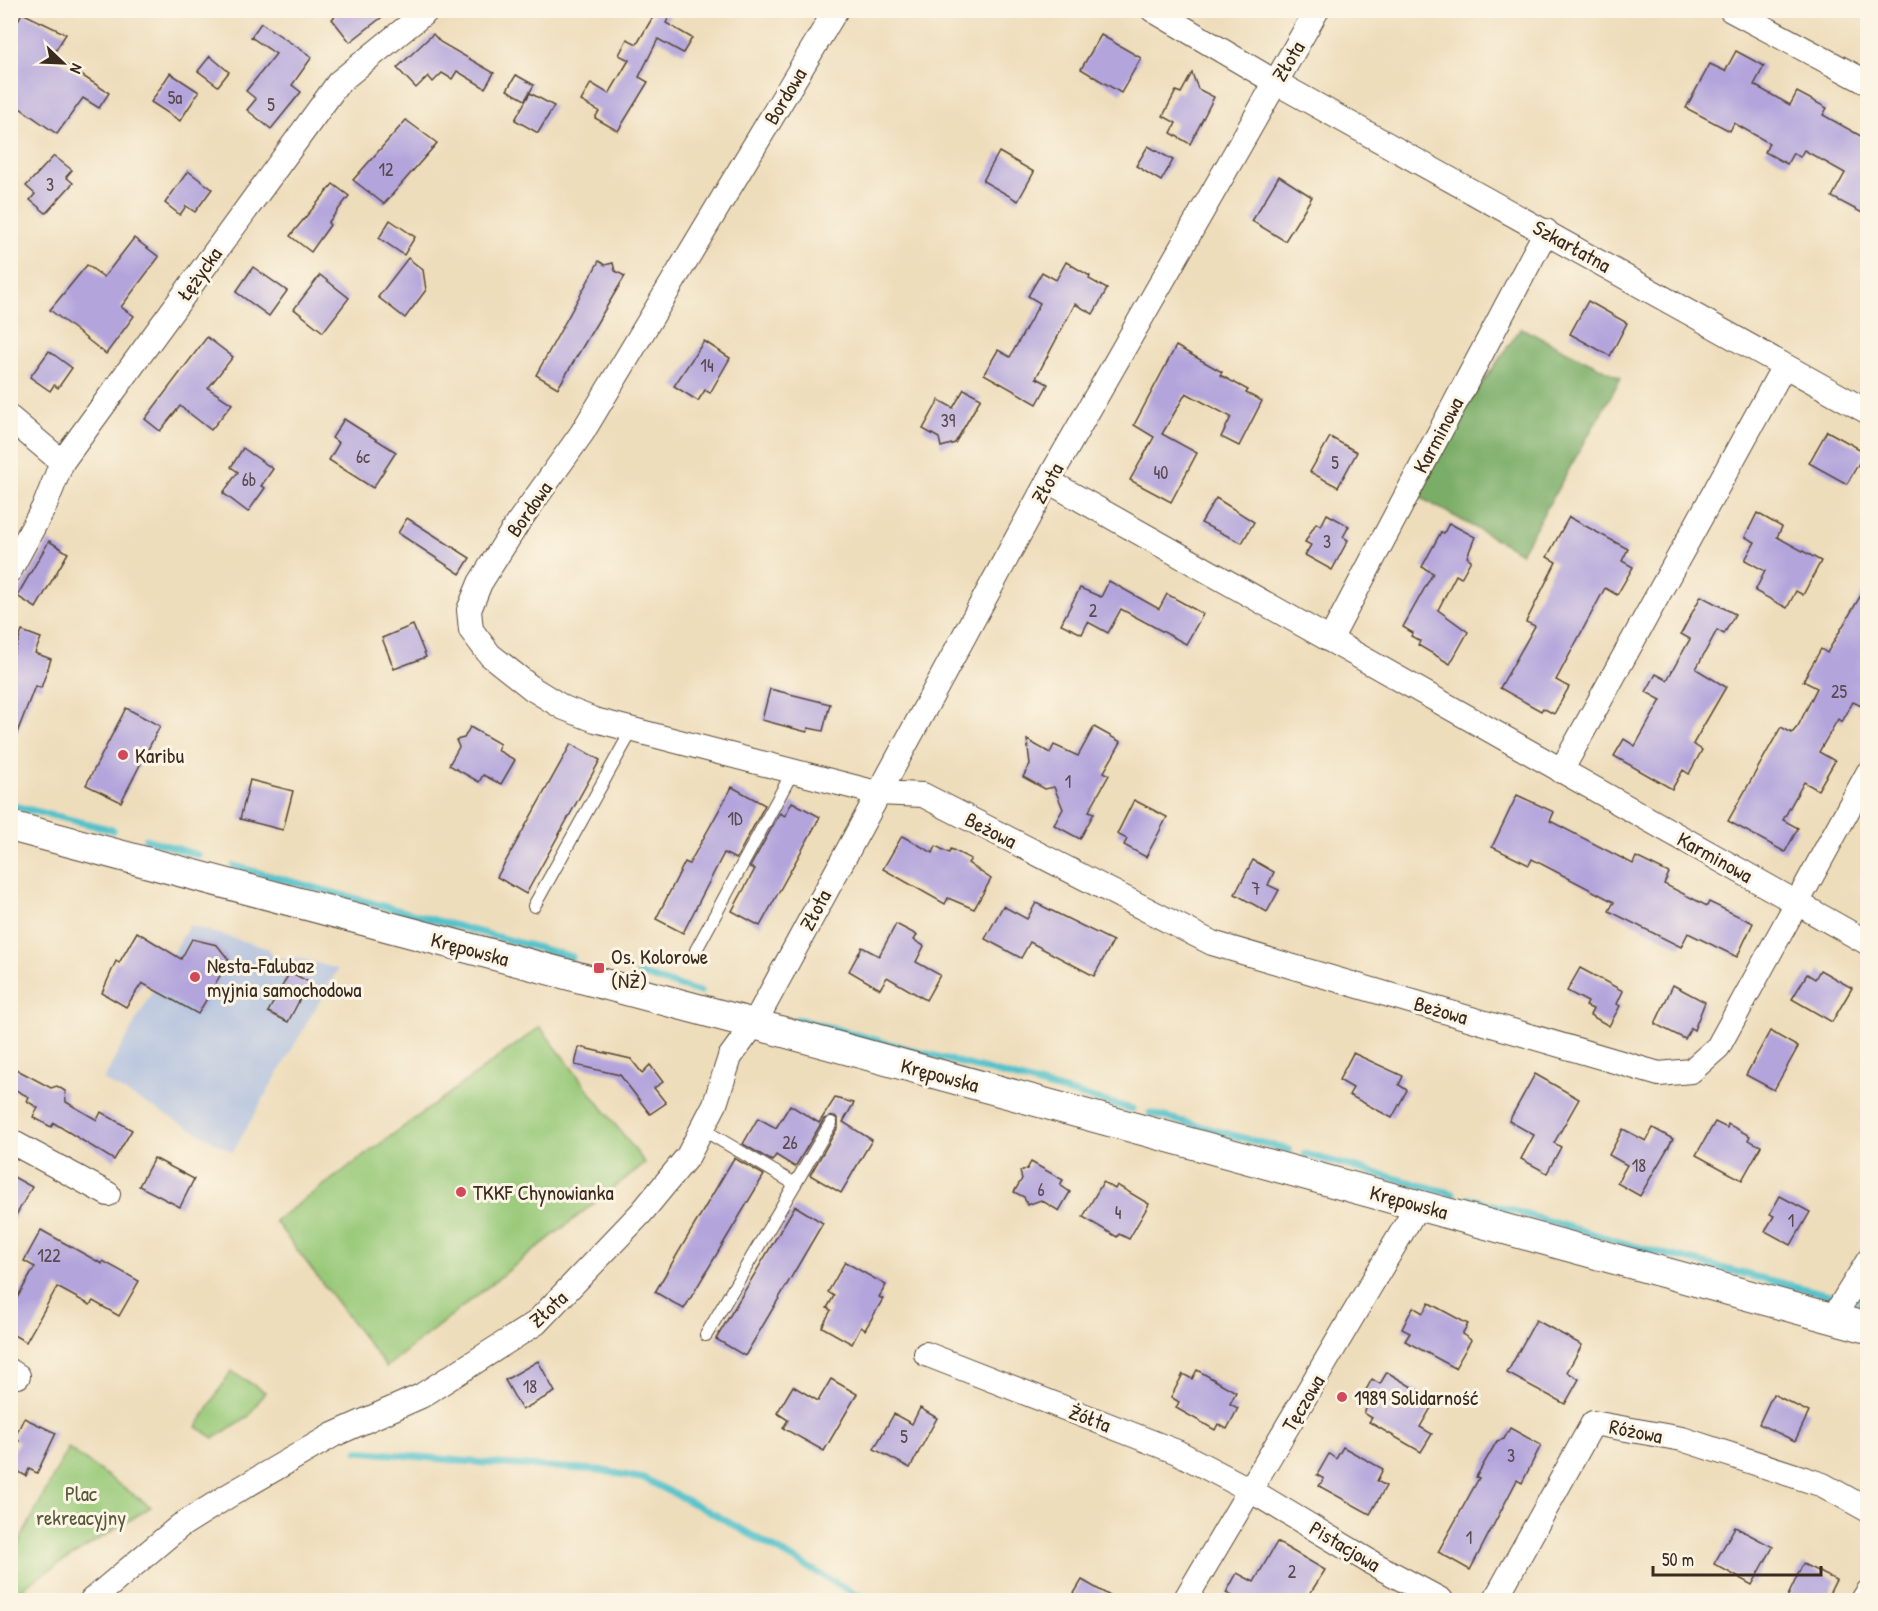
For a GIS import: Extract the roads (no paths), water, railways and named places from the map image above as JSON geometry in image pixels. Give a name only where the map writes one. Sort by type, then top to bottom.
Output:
[{"type":"street","name":"Łężycka","points":[[10,570],[45,505],[62,462],[339,82],[428,10]]},
{"type":"street","name":"Bordowa","points":[[836,10],[582,433],[517,524],[480,583],[469,610],[471,630],[490,655],[533,689],[564,708],[632,729],[878,793]]},
{"type":"street","points":[[1153,10],[1275,82]]},
{"type":"street","name":"Złota","points":[[92,1600],[180,1526],[333,1435],[421,1396],[536,1323],[642,1212],[688,1156],[722,1087],[730,1057],[754,1024],[1048,482],[1317,10]]},
{"type":"street","points":[[1731,10],[1868,83]]},
{"type":"street","name":"Szkarłatna","points":[[1275,82],[1868,412]]},
{"type":"street","name":"Karminowa","points":[[1330,640],[1546,231]]},
{"type":"street","points":[[1562,771],[1784,366]]},
{"type":"street","points":[[10,418],[62,462]]},
{"type":"street","name":"Karminowa","points":[[1048,482],[1868,943]]},
{"type":"street","name":"Beżowa","points":[[878,793],[923,795],[1212,943],[1659,1074],[1691,1071],[1718,1047],[1868,772]]},
{"type":"street","name":"Krępowska","points":[[10,826],[754,1024],[1868,1328]]},
{"type":"street","points":[[10,1141],[108,1194]]},
{"type":"street","name":"Tęczowa","points":[[1185,1600],[1418,1205]]},
{"type":"street","points":[[1833,1318],[1868,1262]]},
{"type":"street","name":"Żółta","points":[[926,1354],[1177,1452],[1250,1490]]},
{"type":"street","name":"Różowa","points":[[1495,1600],[1593,1423],[1682,1439],[1822,1485],[1868,1510]]},
{"type":"street","name":"Pistacjowa","points":[[1250,1490],[1372,1563],[1441,1600]]},
{"type":"street","points":[[1863,1600],[1868,1592]]},
{"type":"lane","points":[[534,906],[632,729]]},
{"type":"lane","points":[[696,950],[793,771]]},
{"type":"lane","points":[[706,1335],[831,1123]]},
{"type":"lane","points":[[702,1129],[795,1184]]},
{"type":"waterway","points":[[10,805],[113,830]]},
{"type":"waterway","points":[[146,839],[198,855]]},
{"type":"waterway","points":[[234,866],[572,957]]},
{"type":"waterway","points":[[639,974],[700,992]]},
{"type":"waterway","points":[[797,1019],[1132,1109]]},
{"type":"waterway","points":[[1150,1113],[1289,1150]]},
{"type":"waterway","points":[[1305,1154],[1453,1194]]},
{"type":"waterway","points":[[1469,1198],[1641,1248],[1834,1296]]},
{"type":"waterway","points":[[1859,1302],[1868,1303]]},
{"type":"waterway","points":[[358,1451],[484,1463],[599,1470],[645,1479],[716,1515],[866,1600]]},
{"type":"place","name":"Karibu","points":[[123,755]]},
{"type":"place","name":"Os. Kolorowe (NŻ)","points":[[599,968]]},
{"type":"place","name":"Nesta-Falubaz myjnia samochodowa","points":[[195,977]]},
{"type":"place","name":"TKKF Chynowianka","points":[[461,1192]]},
{"type":"place","name":"1989 Solidarność","points":[[1342,1397]]},
{"type":"park label","name":"Plac rekreacyjny","points":[[81,1505]]}]
